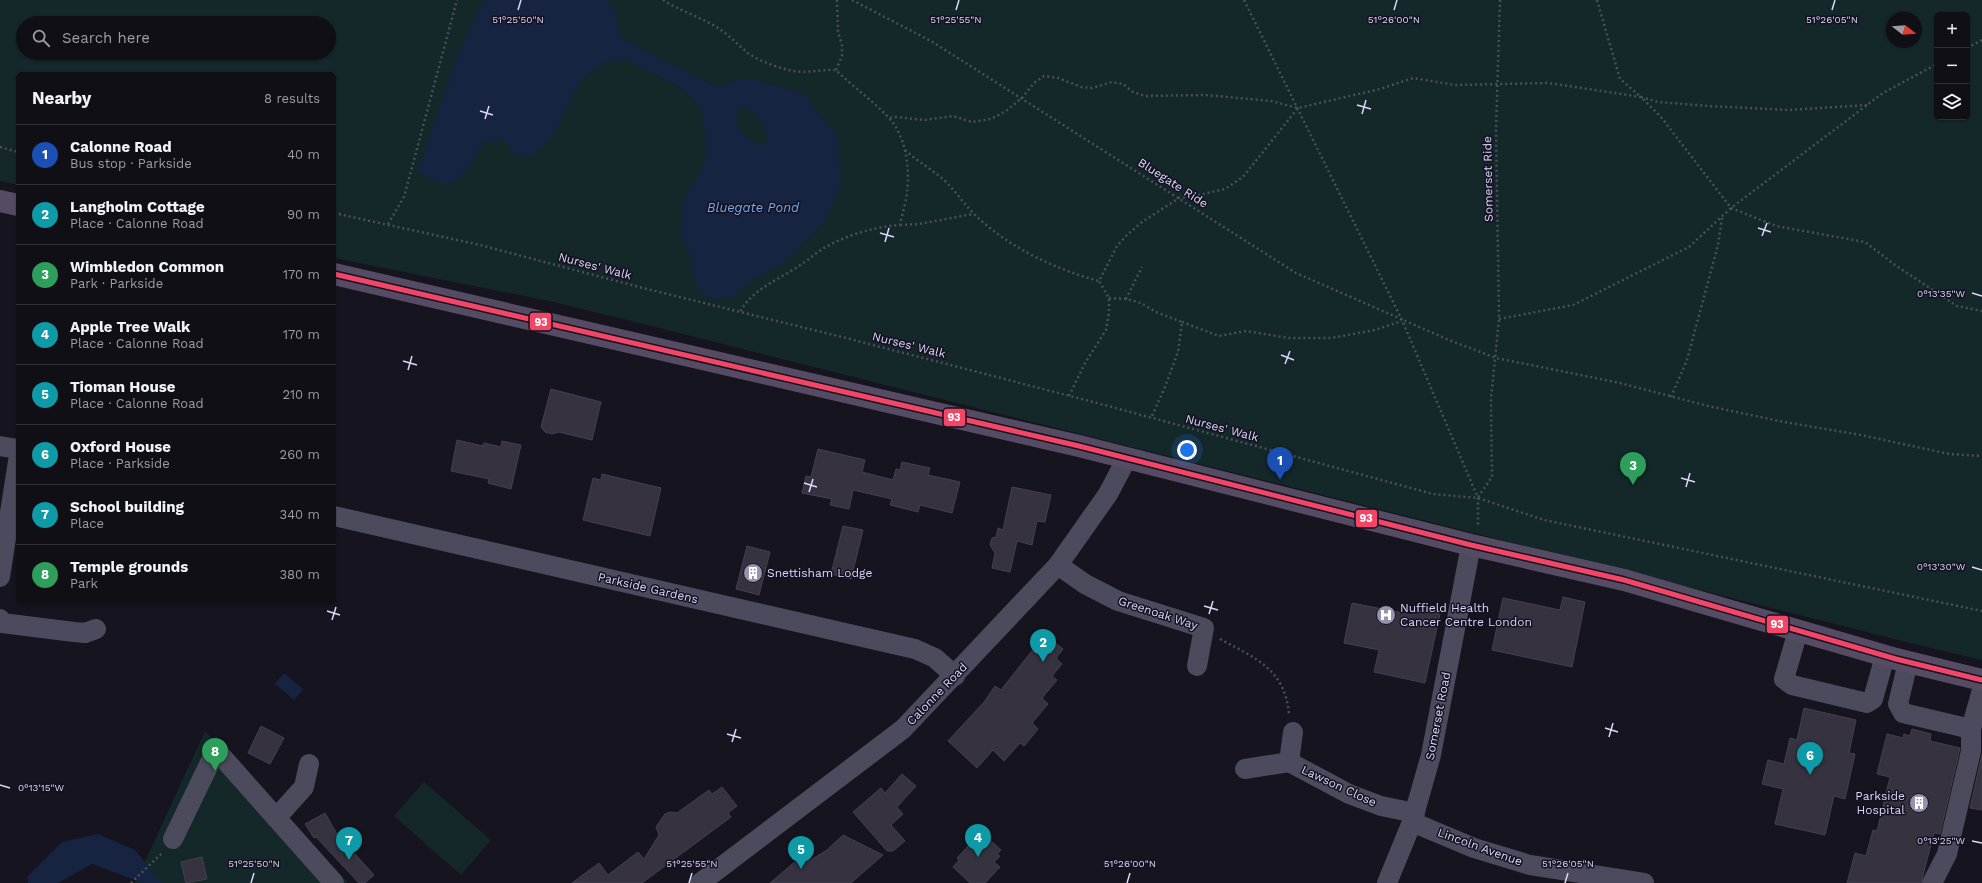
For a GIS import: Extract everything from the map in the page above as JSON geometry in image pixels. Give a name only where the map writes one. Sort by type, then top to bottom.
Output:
[{"type":"main road","points":[[0,201],[16,205]]},
{"type":"main road","points":[[336,274],[1127,458],[1475,545],[1624,580],[1885,656],[1982,680]]},
{"type":"street","points":[[0,446],[16,449]]},
{"type":"street","name":"Calonne Road","points":[[700,883],[903,729],[955,676],[1058,565],[1108,494],[1127,458]]},
{"type":"street","points":[[0,577],[16,474]]},
{"type":"street","name":"Parkside Gardens","points":[[336,516],[915,649],[935,658],[955,676]]},
{"type":"street","name":"Somerset Road","points":[[1387,883],[1413,817],[1431,755],[1475,545]]},
{"type":"street","name":"Greenoak Way","points":[[1058,565],[1085,584],[1118,601],[1204,628],[1197,666]]},
{"type":"street","points":[[0,620],[2,623],[74,632],[85,633],[96,629]]},
{"type":"street","points":[[1798,631],[1784,680],[1792,685],[1867,703],[1872,699],[1885,656]]},
{"type":"street","points":[[1908,662],[1898,704],[1903,713],[1971,729]]},
{"type":"street","points":[[1932,883],[1947,854],[1971,751],[1971,729],[1982,690]]},
{"type":"street","name":"Lawson Close","points":[[1289,762],[1293,732]]},
{"type":"street","points":[[173,839],[216,750],[334,883]]},
{"type":"street","name":"Lawson Close","points":[[1246,769],[1289,762],[1349,794],[1413,817]]},
{"type":"street","points":[[276,818],[304,788],[309,764]]},
{"type":"street","name":"Lincoln Avenue","points":[[1413,817],[1474,848],[1530,865],[1644,883]]},
{"type":"path","points":[[388,224],[404,197],[457,0]]},
{"type":"path","points":[[664,0],[674,7],[716,27],[749,54],[760,60],[786,70],[836,70],[890,118],[898,130],[904,149],[908,170],[907,192],[900,225]]},
{"type":"path","points":[[836,70],[842,56],[842,45],[838,32],[837,0]]},
{"type":"path","name":"Bluegate Ride","points":[[852,0],[931,42],[1022,98],[1296,273],[1402,320],[1496,358],[1620,383],[1708,406],[1784,422],[1861,435],[1950,454],[1982,456]]},
{"type":"path","points":[[1244,0],[1402,320],[1478,498],[1475,545]]},
{"type":"path","name":"Somerset Ride","points":[[1478,498],[1492,477],[1491,399],[1499,319],[1496,128],[1500,0]]},
{"type":"path","points":[[1598,0],[1620,79],[1661,117],[1731,208],[1776,226],[1865,242],[1895,265],[1957,306],[1982,311]]},
{"type":"path","points":[[1970,46],[1982,40]]},
{"type":"path","points":[[1499,319],[1573,305],[1689,247],[1731,208],[1883,93],[1934,66]]},
{"type":"path","points":[[890,118],[896,117],[925,120],[953,116],[972,122],[996,116],[1006,111],[1022,98],[1034,83],[1044,76],[1058,78],[1081,87],[1092,88],[1112,82],[1123,84],[1133,92],[1145,96],[1206,95],[1271,102],[1298,108],[1380,89],[1413,78],[1455,85],[1548,83],[1641,97],[1658,102],[1709,106],[1789,110],[1867,105]]},
{"type":"path","points":[[1099,281],[1117,246],[1127,235],[1142,222],[1179,198],[1199,196],[1225,189],[1243,177],[1298,108]]},
{"type":"path","points":[[0,147],[16,151]]},
{"type":"path","points":[[904,149],[944,180],[973,214],[991,229],[1039,259],[1072,274],[1099,281],[1108,298],[1109,313],[1106,330],[1085,363],[1069,396]]},
{"type":"path","name":"Nurses' Walk","points":[[336,213],[480,245],[1069,396],[1433,494],[1478,498],[1544,520],[1982,611]]},
{"type":"path","points":[[740,312],[746,302],[765,285],[795,269],[824,248],[851,235],[877,228],[918,224],[973,214]]},
{"type":"path","points":[[1671,396],[1687,360],[1718,245],[1722,217]]},
{"type":"path","points":[[1126,299],[1142,267]]},
{"type":"path","points":[[1108,298],[1126,299],[1141,303],[1156,312],[1219,336],[1246,331],[1288,338],[1331,338],[1375,330],[1402,320]]},
{"type":"path","points":[[1151,418],[1178,352],[1182,322]]},
{"type":"path","points":[[1204,628],[1215,631],[1217,637],[1254,657],[1271,671],[1283,686],[1288,702],[1293,732]]},
{"type":"path","points":[[131,883],[156,860]]},
{"type":"green space","points":[[0,0],[1982,0],[1982,660],[549,301],[336,258],[336,72],[16,72],[16,185],[0,181]]},
{"type":"green space","points":[[205,731],[348,883],[135,883]]},
{"type":"green space","points":[[424,782],[491,840],[461,875],[394,816]]},
{"type":"water","name":"Bluegate Pond","points":[[484,0],[607,0],[616,12],[619,37],[718,88],[735,80],[752,79],[805,94],[816,112],[838,137],[841,185],[826,220],[783,264],[753,279],[733,297],[711,300],[695,285],[690,255],[680,233],[684,199],[697,178],[707,156],[702,109],[683,89],[625,59],[602,63],[581,80],[552,136],[532,157],[517,155],[503,140],[483,142],[467,171],[448,185],[418,172],[458,55]],"holes":[[[747,107],[752,110],[762,122],[766,131],[768,142],[760,145],[744,136],[737,123],[736,110]]]},
{"type":"water","points":[[284,673],[303,689],[294,700],[275,684]]},
{"type":"water","points":[[98,834],[135,850],[162,883],[143,883],[92,864],[58,883],[28,883],[27,877],[62,842]]},
{"type":"building","points":[[551,389],[601,402],[592,440],[559,432],[552,434],[545,432],[541,427]]},
{"type":"building","points":[[457,440],[483,446],[484,443],[501,447],[502,441],[521,445],[511,489],[488,483],[489,479],[451,471]]},
{"type":"building","points":[[818,449],[865,460],[862,472],[893,480],[896,469],[900,470],[902,462],[930,468],[928,475],[960,482],[952,513],[920,505],[918,512],[890,505],[892,499],[853,490],[849,509],[830,505],[832,499],[802,493],[806,476],[811,477]]},
{"type":"building","points":[[602,474],[661,488],[650,536],[583,520],[593,478],[601,480]]},
{"type":"building","points":[[1012,487],[1051,495],[1045,522],[1037,521],[1032,545],[1017,541],[1010,572],[992,568],[995,553],[990,545],[992,538],[996,537],[998,528],[1003,530]]},
{"type":"building","points":[[843,526],[863,530],[851,579],[831,574]]},
{"type":"building","name":"Snettisham Lodge","points":[[747,546],[770,552],[759,595],[736,589]]},
{"type":"building","points":[[1563,597],[1585,602],[1572,667],[1492,650],[1503,598],[1560,610]]},
{"type":"building","points":[[1352,603],[1413,615],[1414,609],[1440,614],[1425,683],[1374,672],[1379,650],[1344,643]]},
{"type":"building","points":[[1048,637],[1063,649],[1056,658],[1062,664],[1052,676],[1057,680],[1042,698],[1048,704],[1032,723],[1038,729],[1024,746],[1020,743],[1004,761],[993,750],[977,768],[948,741],[984,702],[995,686],[1001,690],[1039,642],[1042,645]]},
{"type":"building","points":[[1804,708],[1856,720],[1849,753],[1855,754],[1845,799],[1834,796],[1825,835],[1775,824],[1783,789],[1762,784],[1768,760],[1784,764],[1790,738],[1797,740]]},
{"type":"building","points":[[261,726],[284,738],[270,764],[248,753]]},
{"type":"building","name":"Parkside Hospital","points":[[1912,729],[1931,734],[1930,741],[1960,748],[1940,834],[1934,833],[1921,883],[1847,883],[1855,853],[1866,856],[1873,830],[1877,831],[1890,777],[1877,774],[1887,734],[1903,738],[1904,734],[1910,736]]},
{"type":"building","points":[[1982,754],[1982,810],[1970,808]]},
{"type":"building","points":[[902,774],[916,786],[897,807],[903,814],[891,825],[905,841],[893,851],[887,851],[853,812],[881,788],[885,793]]},
{"type":"building","points":[[722,787],[737,806],[728,813],[731,817],[642,883],[572,883],[599,863],[608,875],[638,852],[644,859],[659,835],[656,827],[665,814],[671,812],[677,813],[709,790],[712,794]]},
{"type":"building","points":[[325,813],[337,834],[374,875],[365,883],[359,883],[316,837],[314,838],[305,824]]},
{"type":"building","points":[[981,832],[1001,850],[997,854],[1000,856],[994,862],[1000,867],[985,883],[970,883],[953,867],[959,860],[957,858]]},
{"type":"building","points":[[843,835],[883,855],[851,883],[770,883],[803,855],[809,861],[827,850]]},
{"type":"building","points":[[202,857],[207,879],[186,883],[181,862]]},
{"type":"transit line","name":"93","points":[[336,274],[1079,446],[1471,545],[1624,580],[1896,659],[1982,680]]},
{"type":"place","name":"Calonne Road","points":[[1280,480]]},
{"type":"place","name":"Wimbledon Common","points":[[1633,485]]},
{"type":"place","name":"Snettisham Lodge","points":[[753,573]]},
{"type":"place","name":"Nuffield Health Cancer Centre London","points":[[1386,615]]},
{"type":"place","name":"Langholm Cottage","points":[[1043,662]]},
{"type":"place","name":"Temple grounds","points":[[215,771]]},
{"type":"place","name":"Oxford House","points":[[1810,775]]},
{"type":"place","name":"Parkside Hospital","points":[[1919,803]]},
{"type":"place","name":"Apple Tree Walk","points":[[978,857]]},
{"type":"place","name":"School building","points":[[349,860]]},
{"type":"place","name":"Tioman House","points":[[801,869]]}]
